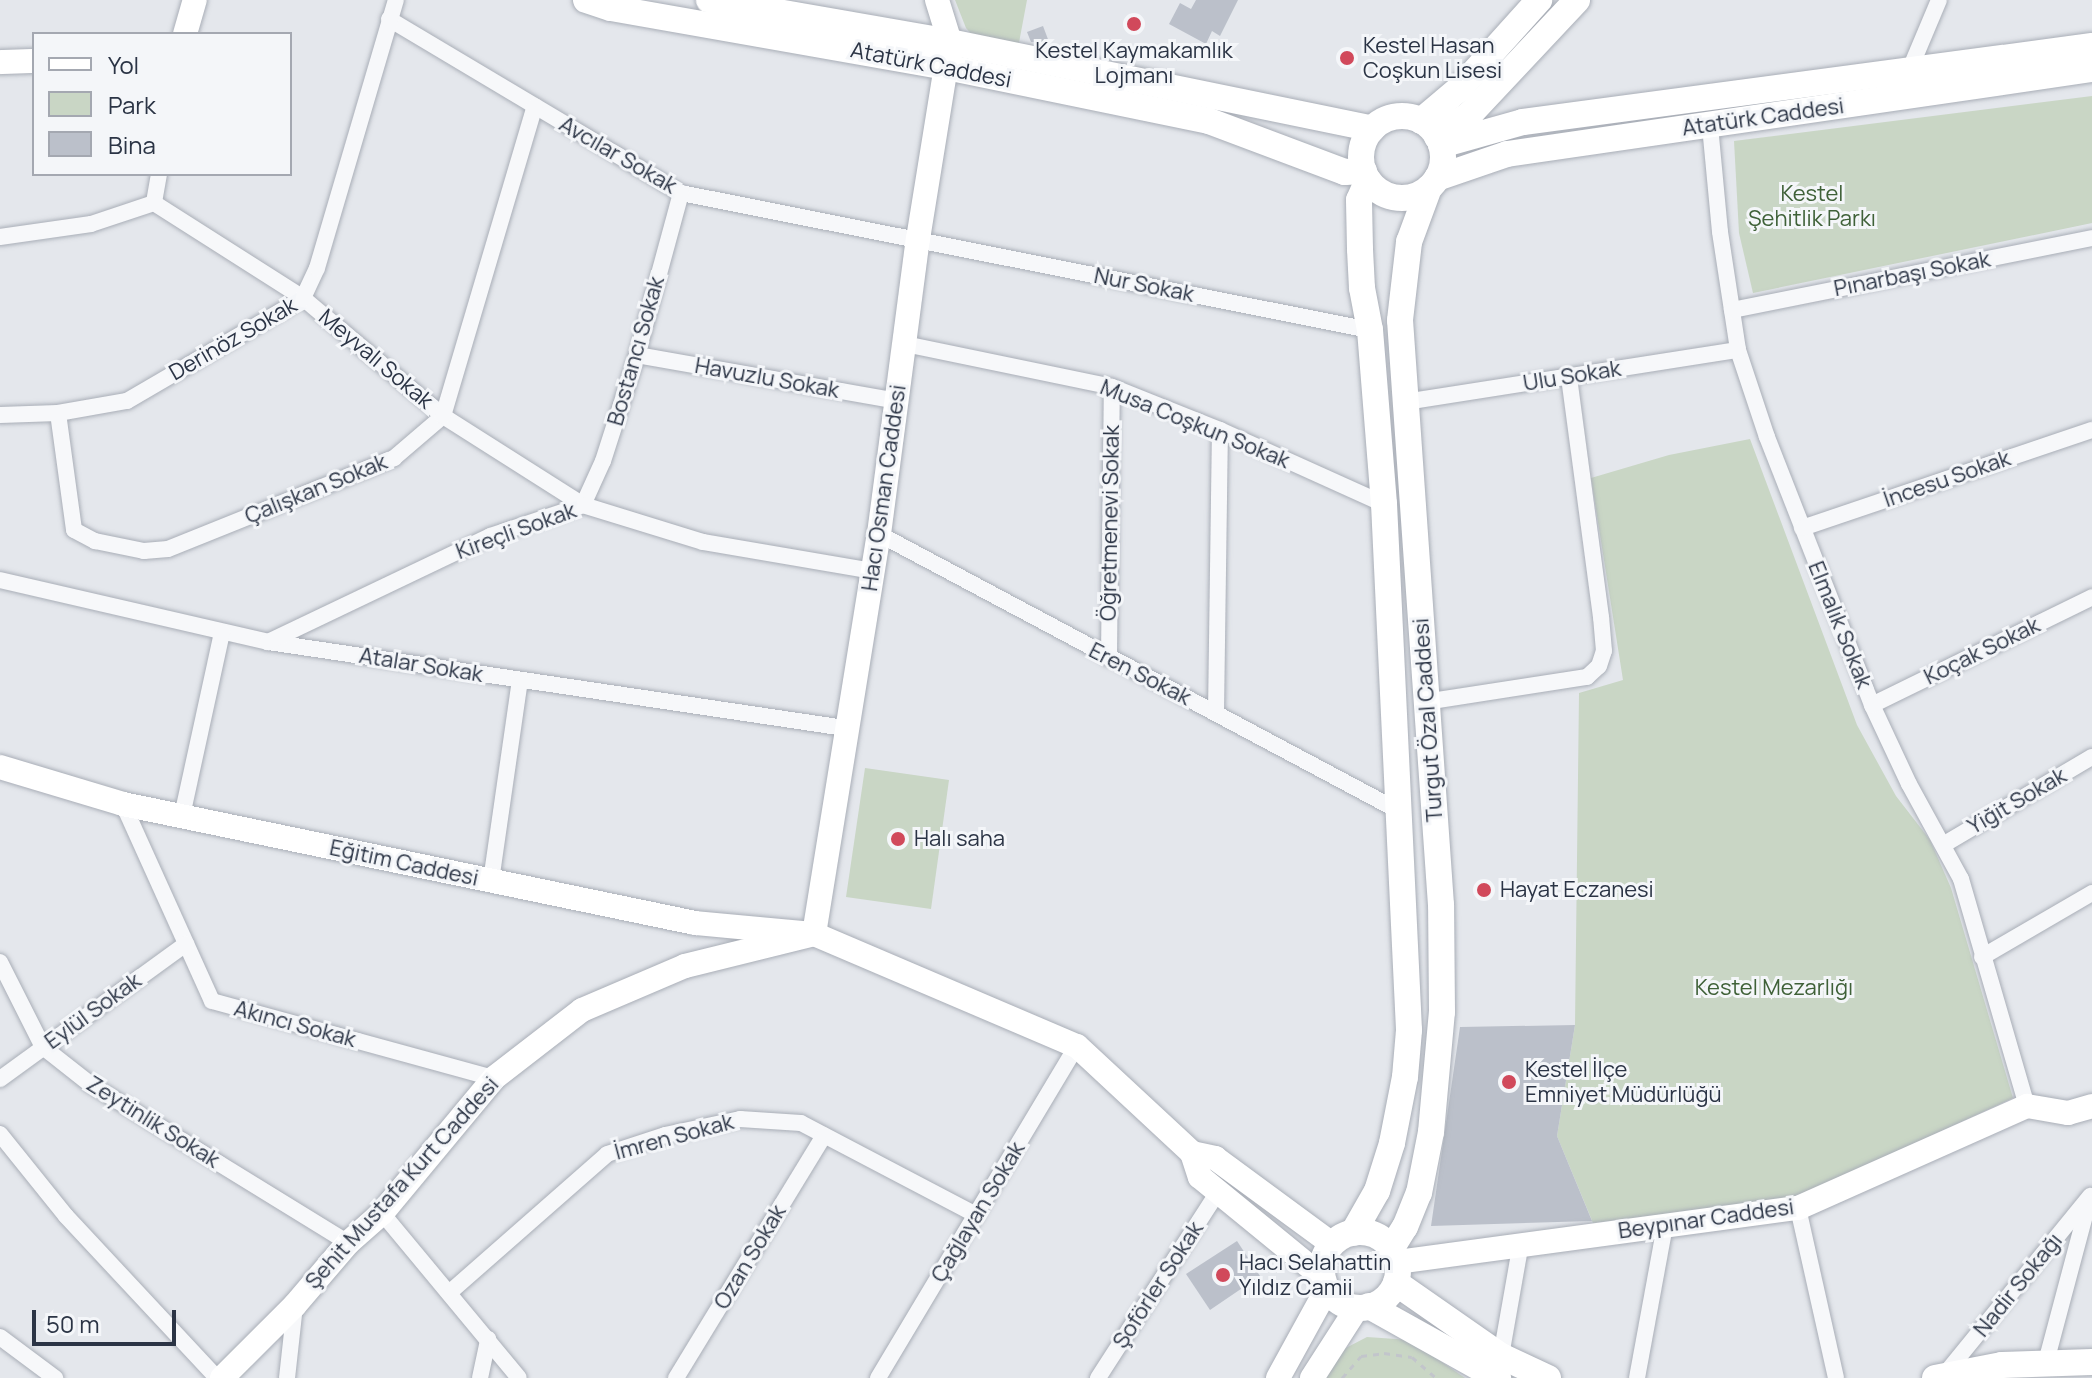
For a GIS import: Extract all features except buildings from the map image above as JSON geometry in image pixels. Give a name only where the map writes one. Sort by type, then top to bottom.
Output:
[{"type":"main road","points":[[186,32],[195,0]]},
{"type":"main road","name":"Atatürk Caddesi","points":[[586,0],[611,8],[948,54]]},
{"type":"main road","name":"Atatürk Caddesi","points":[[709,0],[1055,78],[1209,121],[1345,172],[1366,176]]},
{"type":"main road","points":[[937,0],[948,54]]},
{"type":"main road","points":[[1433,134],[1395,116],[1372,129],[1361,154],[1366,176],[1378,190],[1403,198],[1433,183],[1442,165],[1433,134],[1459,89],[1539,0]]},
{"type":"main road","points":[[1433,134],[1471,113],[1577,0]]},
{"type":"main road","name":"Atatürk Caddesi","points":[[1433,183],[1507,154],[1710,126],[2092,46]]},
{"type":"main road","name":"Hacı Osman Caddesi","points":[[814,934],[845,728],[879,534],[918,239],[948,54]]},
{"type":"main road","points":[[0,62],[32,61]]},
{"type":"main road","name":"Atatürk Caddesi","points":[[1433,134],[1523,122],[1906,84],[2092,69]]},
{"type":"main road","name":"Atatürk Caddesi","points":[[1055,78],[1372,129]]},
{"type":"main road","name":"Turgut Özal Caddesi","points":[[1342,1238],[1377,1191],[1392,1143],[1405,1077],[1409,1030],[1384,504],[1360,249],[1359,200],[1366,176]]},
{"type":"main road","name":"Turgut Özal Caddesi","points":[[1394,1264],[1419,1193],[1431,1132],[1442,1012],[1441,905],[1400,320],[1409,242],[1433,183]]},
{"type":"main road","name":"Eğitim Caddesi","points":[[0,767],[123,804],[695,923],[814,934]]},
{"type":"main road","points":[[814,934],[1077,1046],[1192,1153],[1200,1177],[1324,1283],[1345,1305],[1363,1307],[1500,1367],[1548,1378]]},
{"type":"main road","name":"Şehit Mustafa Kurt Caddesi","points":[[219,1378],[295,1305],[348,1243],[382,1213],[494,1078],[582,1010],[685,966],[814,934]]},
{"type":"main road","points":[[2027,1106],[2068,1113],[2092,1106]]},
{"type":"main road","name":"Beypınar Caddesi","points":[[1394,1264],[1521,1243],[1798,1208],[2027,1106]]},
{"type":"main road","points":[[1192,1153],[1215,1158],[1342,1238],[1376,1236],[1394,1264],[1500,1367]]},
{"type":"main road","points":[[1278,1378],[1324,1283],[1325,1254],[1342,1238]]},
{"type":"main road","points":[[1312,1378],[1363,1307],[1380,1302],[1394,1264]]},
{"type":"main road","points":[[1940,1376],[2046,1362],[2092,1362]]},
{"type":"street","name":"Derinöz Sokak","points":[[0,415],[58,413],[127,401],[303,298],[317,268],[396,0]]},
{"type":"street","points":[[1906,84],[1939,0]]},
{"type":"street","name":"Avcılar Sokak","points":[[389,19],[681,193],[918,239]]},
{"type":"street","points":[[443,416],[535,106]]},
{"type":"street","name":"Elmalık Sokak","points":[[1710,126],[1720,232],[1738,350],[1802,528],[1872,705],[1961,879],[2027,1106]]},
{"type":"street","points":[[0,237],[91,224],[154,203],[159,176]]},
{"type":"street","name":"Bostancı Sokak","points":[[583,505],[603,461],[637,355],[681,193]]},
{"type":"street","name":"Meyvalı Sokak","points":[[154,203],[303,298],[443,416],[583,505]]},
{"type":"street","name":"Pınarbaşı Sokak","points":[[1732,310],[2092,238]]},
{"type":"street","name":"Nur Sokak","points":[[918,239],[1370,330]]},
{"type":"street","name":"Musa Coşkun Sokak","points":[[905,344],[1112,387],[1220,430],[1384,504]]},
{"type":"street","name":"Ulu Sokak","points":[[1405,402],[1738,350]]},
{"type":"street","name":"Havuzlu Sokak","points":[[637,355],[897,401]]},
{"type":"street","points":[[1425,702],[1587,677],[1599,666],[1604,651],[1602,628],[1569,377]]},
{"type":"street","name":"Öğretmenevi Sokak","points":[[1109,658],[1112,387]]},
{"type":"street","name":"Çalışkan Sokak","points":[[58,413],[74,530],[95,541],[144,551],[168,549],[394,458],[443,416]]},
{"type":"street","points":[[1216,713],[1220,430]]},
{"type":"street","name":"İncesu Sokak","points":[[1802,528],[2092,430]]},
{"type":"street","name":"Kireçli Sokak","points":[[268,642],[490,536],[583,505],[703,542],[872,571]]},
{"type":"street","name":"Eren Sokak","points":[[879,534],[1401,812]]},
{"type":"street","name":"Atalar Sokak","points":[[0,580],[268,642],[845,728]]},
{"type":"street","name":"Koçak Sokak","points":[[1872,705],[2092,597]]},
{"type":"street","points":[[182,816],[222,632]]},
{"type":"street","points":[[491,881],[520,680]]},
{"type":"street","name":"Yiğit Sokak","points":[[1943,845],[2092,757]]},
{"type":"street","name":"Akıncı Sokak","points":[[123,804],[212,1001],[494,1078]]},
{"type":"street","points":[[1982,957],[2092,893]]},
{"type":"street","name":"Eylül Sokak","points":[[0,1079],[186,944]]},
{"type":"street","name":"Zeytinlik Sokak","points":[[0,962],[43,1047],[90,1084],[348,1243]]},
{"type":"street","name":"Çağlayan Sokak","points":[[878,1378],[1077,1046]]},
{"type":"street","name":"İmren Sokak","points":[[449,1293],[607,1154],[665,1135],[740,1119],[801,1123],[976,1215]]},
{"type":"street","points":[[0,1134],[66,1216],[219,1378]]},
{"type":"street","name":"Ozan Sokak","points":[[676,1378],[824,1136]]},
{"type":"street","name":"Şoförler Sokak","points":[[1098,1378],[1218,1192]]},
{"type":"street","points":[[2046,1362],[2091,1194]]},
{"type":"street","name":"Nadir Sokağı","points":[[1940,1376],[2091,1194]]},
{"type":"street","points":[[1798,1208],[1836,1378]]},
{"type":"street","points":[[382,1213],[519,1378]]},
{"type":"street","points":[[1637,1378],[1665,1225]]},
{"type":"street","points":[[1500,1367],[1521,1243]]},
{"type":"street","points":[[287,1378],[295,1305]]},
{"type":"street","points":[[0,1337],[55,1378]]},
{"type":"street","points":[[480,1378],[488,1339]]},
{"type":"path","points":[[1342,1378],[1361,1356],[1384,1353],[1412,1357],[1436,1378]]},
{"type":"green space","points":[[955,0],[1027,0],[1018,48],[974,37],[966,28]]},
{"type":"green space","name":"Kestel Şehitlik Parkı","points":[[2092,96],[2092,223],[1753,293],[1739,233],[1734,141]]},
{"type":"green space","name":"Kestel Mezarlığı","points":[[1750,439],[1857,725],[1896,796],[1930,840],[1951,888],[2013,1098],[1794,1199],[1593,1223],[1557,1136],[1575,1025],[1579,693],[1623,680],[1591,478],[1669,455]]},
{"type":"green space","name":"Halı saha","points":[[865,768],[949,780],[931,909],[846,897]]},
{"type":"green space","points":[[1367,1337],[1410,1340],[1465,1378],[1324,1378],[1340,1351]]},
{"type":"place","name":"Kestel Kaymakamlık Lojmanı","points":[[1134,24]]},
{"type":"place","name":"Kestel Hasan Coşkun Lisesi","points":[[1347,58]]},
{"type":"place","name":"Halı saha","points":[[898,839]]},
{"type":"place","name":"Hayat Eczanesi","points":[[1484,890]]},
{"type":"place","name":"Kestel İlçe Emniyet Müdürlüğü","points":[[1509,1082]]},
{"type":"place","name":"Hacı Selahattin Yıldız Camii","points":[[1223,1275]]}]
